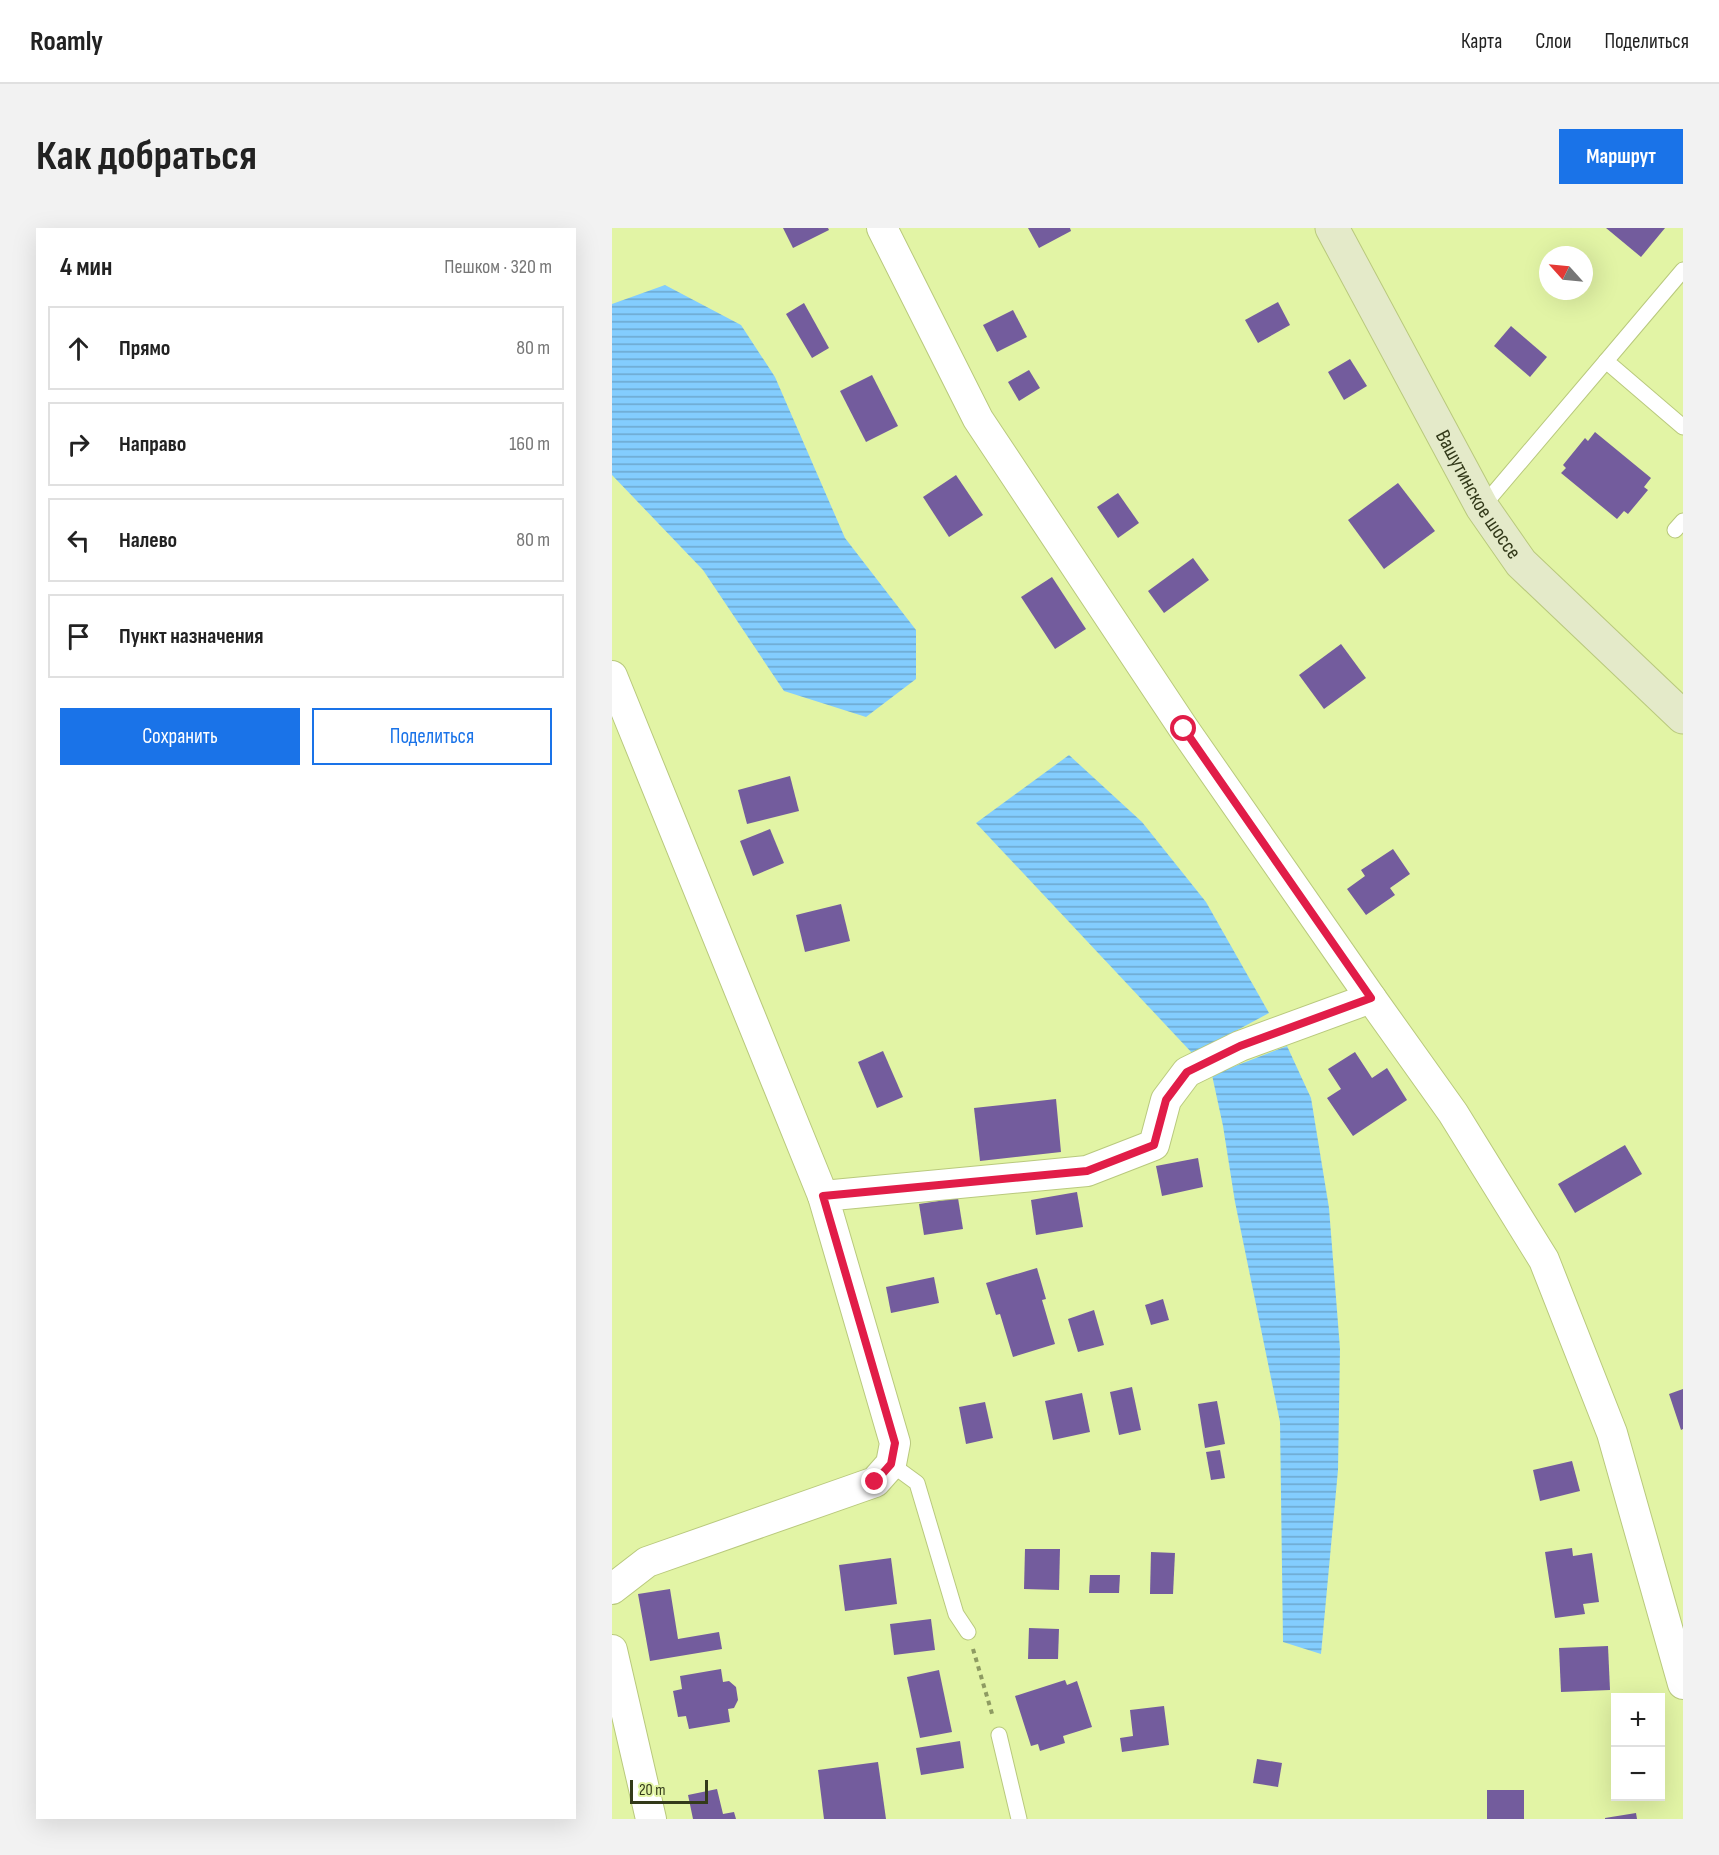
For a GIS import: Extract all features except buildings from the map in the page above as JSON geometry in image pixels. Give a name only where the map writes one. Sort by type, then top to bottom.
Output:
[{"type":"street","points":[[882,228],[978,419],[1184,729],[1453,1113],[1544,1260],[1612,1433],[1683,1684]]},
{"type":"street","name":"Вашутинское шоссе","points":[[1332,228],[1482,507],[1521,563],[1683,717]]},
{"type":"street","points":[[612,676],[823,1196],[895,1443],[891,1464],[875,1482],[647,1562],[612,1589]]},
{"type":"street","points":[[823,1196],[1087,1171],[1154,1145],[1166,1100],[1187,1072],[1240,1046],[1371,998]]},
{"type":"street","points":[[612,1650],[651,1819]]},
{"type":"lane","points":[[1482,507],[1683,270]]},
{"type":"lane","points":[[1606,361],[1683,428]]},
{"type":"lane","points":[[891,1464],[917,1483],[956,1614],[968,1632]]},
{"type":"lane","points":[[999,1735],[1019,1819]]},
{"type":"path","points":[[968,1632],[999,1735]]},
{"type":"water","points":[[665,285],[741,325],[775,377],[845,538],[916,630],[916,679],[866,717],[784,691],[703,570],[612,475],[612,304]]},
{"type":"water","points":[[1069,755],[1142,822],[1206,902],[1269,1013],[1193,1054],[976,823]]},
{"type":"water","points":[[1287,1046],[1311,1098],[1329,1208],[1340,1349],[1338,1470],[1321,1654],[1283,1642],[1280,1422],[1235,1202],[1212,1075]]},
{"type":"route","points":[[875,1482],[891,1464],[895,1443],[823,1196],[1087,1171],[1154,1145],[1166,1100],[1187,1072],[1240,1046],[1371,998],[1184,729]]}]
